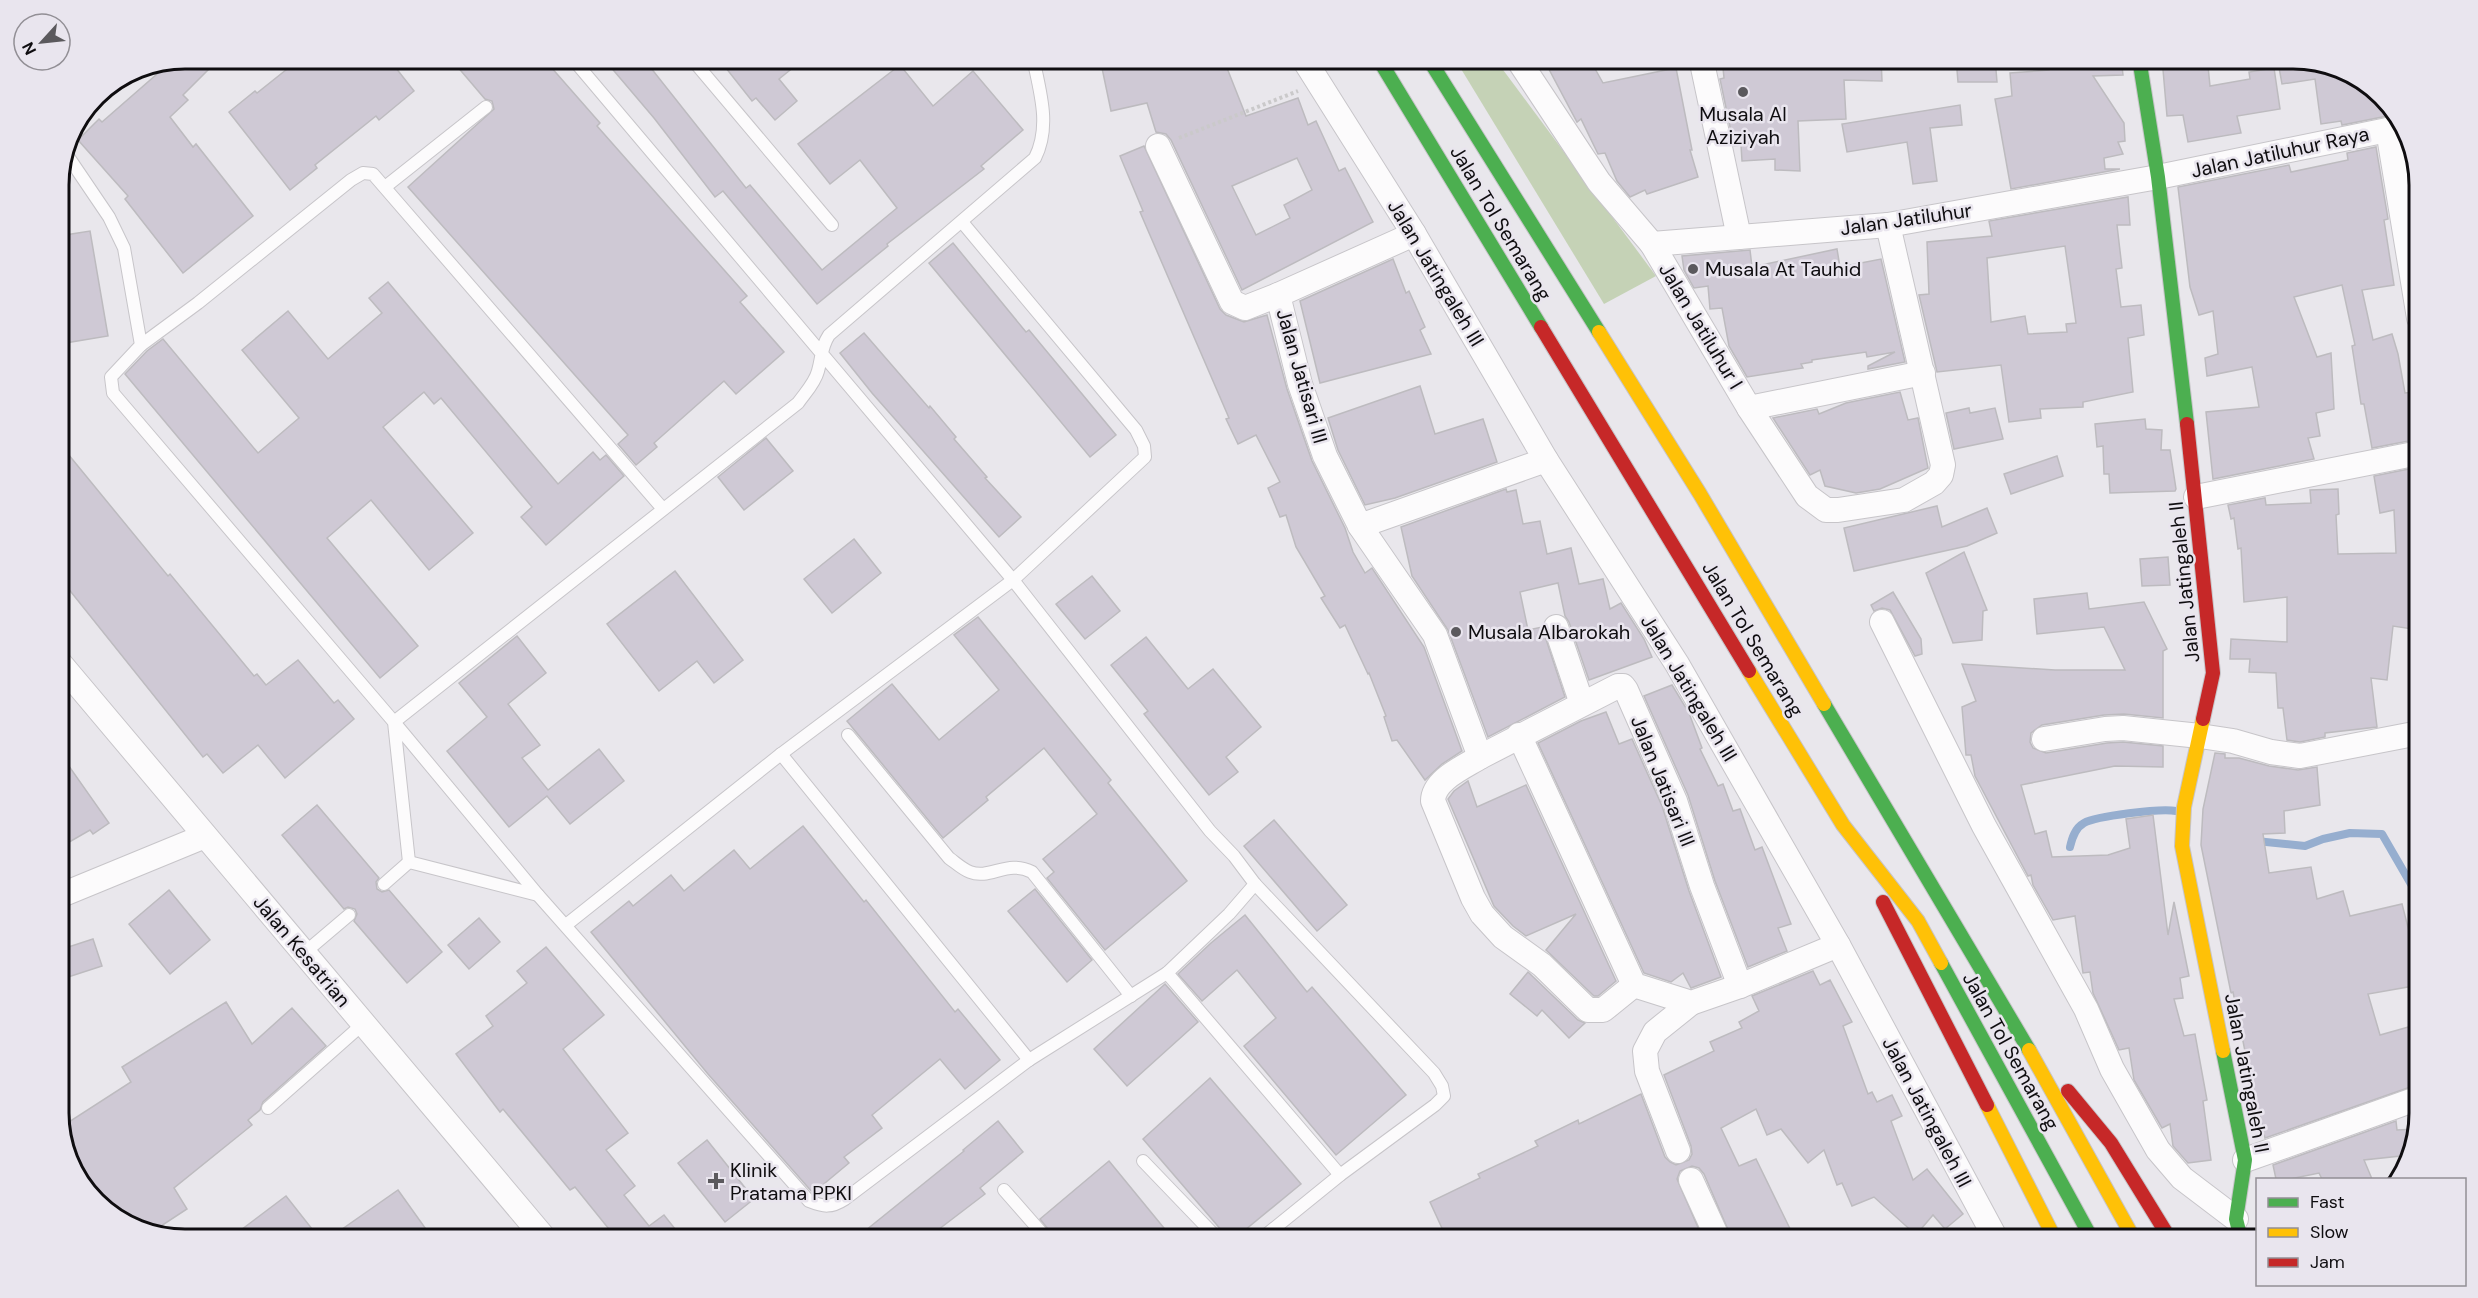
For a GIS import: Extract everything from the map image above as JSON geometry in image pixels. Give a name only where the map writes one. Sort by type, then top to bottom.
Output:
[{"type":"main road","name":"Jalan Tol Semarang","points":[[1385,69],[1843,825],[1917,921],[2086,1229]]},
{"type":"main road","name":"Jalan Tol Semarang","points":[[1435,69],[1700,494],[2031,1053],[2128,1229]]},
{"type":"main road","name":"Jalan Jatingaleh II","points":[[2141,69],[2158,177],[2196,496],[2213,673],[2184,807],[2182,846],[2245,1160],[2239,1229]]},
{"type":"main road","points":[[1843,825],[2050,1229]]},
{"type":"main road","points":[[2031,1053],[2091,1116],[2117,1152],[2164,1229]]},
{"type":"street","name":"Jalan Jatingaleh III","points":[[1310,69],[1414,234],[1546,460],[1677,664],[1838,945],[1991,1229]]},
{"type":"street","name":"Jalan Jatiluhur I","points":[[1524,69],[1599,182],[1652,244],[1749,408],[1807,496],[1816,505],[1826,510],[1904,500],[1935,483],[1941,475],[1942,465],[1923,373],[1888,225]]},
{"type":"street","points":[[1703,69],[1739,237]]},
{"type":"street","name":"Jalan Jatiluhur Raya","points":[[2158,177],[2393,128]]},
{"type":"street","points":[[2395,131],[2409,239]]},
{"type":"street","points":[[1158,146],[1232,302],[1245,308],[1278,295]]},
{"type":"street","name":"Jalan Jatiluhur","points":[[1652,244],[1888,225],[2158,177]]},
{"type":"street","name":"Jalan Jatisari III","points":[[1414,234],[1278,295],[1300,384],[1325,456],[1360,526],[1435,635],[1480,757]]},
{"type":"street","name":"Jalan Jatiluhur I","points":[[1749,408],[1923,373]]},
{"type":"street","points":[[2196,496],[2409,455]]},
{"type":"street","points":[[1360,526],[1546,460]]},
{"type":"street","points":[[1882,622],[1984,826],[2086,1009],[2112,1069],[2158,1150],[2181,1178],[2202,1191],[2239,1229]]},
{"type":"street","points":[[1556,627],[1582,704]]},
{"type":"street","name":"Jalan Kesatrian","points":[[69,674],[536,1229]]},
{"type":"street","name":"Jalan Jatisari III","points":[[1634,985],[1604,1010],[1588,1010],[1542,966],[1503,937],[1482,914],[1473,898],[1433,801],[1433,794],[1438,785],[1480,757],[1618,686],[1623,686],[1626,690],[1675,801],[1702,886],[1740,986]]},
{"type":"street","points":[[2044,739],[2123,728],[2232,741],[2271,752],[2300,756],[2409,735]]},
{"type":"street","points":[[1519,735],[1634,985],[1691,1004]]},
{"type":"street","points":[[69,892],[206,836]]},
{"type":"street","points":[[1678,1151],[1647,1071],[1645,1051],[1655,1032],[1691,1004],[1838,945]]},
{"type":"street","points":[[2245,1160],[2409,1102]]},
{"type":"street","points":[[1691,1180],[1713,1229]]},
{"type":"lane","points":[[581,69],[1013,580],[1210,831],[1234,856],[1255,884],[1434,1073],[1442,1086],[1444,1096],[1435,1105],[1340,1175],[1273,1229]]},
{"type":"lane","points":[[700,69],[832,225]]},
{"type":"lane","points":[[394,722],[798,403],[810,388],[818,372],[820,353],[830,335],[1035,158],[1042,144],[1044,123],[1035,69]]},
{"type":"lane","points":[[385,187],[486,107]]},
{"type":"lane","points":[[71,161],[109,218],[124,248],[141,345]]},
{"type":"lane","points":[[663,509],[373,174],[363,173],[351,180],[198,303],[141,345],[111,377],[113,393],[394,722],[538,895],[809,1201],[824,1207],[833,1206],[845,1199],[1029,1060],[1167,973],[1229,914],[1255,884]]},
{"type":"lane","points":[[566,925],[781,754],[1013,580],[1145,457],[1144,446],[1136,430],[962,222]]},
{"type":"lane","points":[[394,722],[409,862]]},
{"type":"lane","points":[[848,735],[950,858],[961,867],[971,873],[1016,866],[1032,872],[1131,996]]},
{"type":"lane","points":[[781,754],[1029,1060]]},
{"type":"lane","points":[[384,884],[409,862]]},
{"type":"lane","points":[[409,862],[538,895]]},
{"type":"lane","points":[[303,954],[349,915]]},
{"type":"lane","points":[[1167,973],[1340,1175]]},
{"type":"lane","points":[[268,1108],[364,1023]]},
{"type":"lane","points":[[1143,1161],[1208,1229]]},
{"type":"lane","points":[[1004,1190],[1038,1229]]},
{"type":"path","points":[[1158,146],[1318,83]]},
{"type":"green space","points":[[1461,69],[1502,69],[1656,276],[1604,304]]},
{"type":"building","points":[[209,69],[183,95],[188,100],[170,117],[193,147],[196,144],[253,216],[183,273],[125,199],[128,196],[78,140],[99,119],[102,122],[160,72]]},
{"type":"building","points":[[287,69],[397,69],[414,91],[379,120],[376,116],[315,165],[317,168],[290,190],[229,112],[255,91],[257,93]]},
{"type":"building","points":[[459,69],[553,69],[600,123],[597,126],[747,296],[740,302],[784,352],[736,394],[724,381],[654,443],[657,447],[636,465],[618,444],[628,435],[408,187],[494,109],[492,101],[485,99]]},
{"type":"building","points":[[612,69],[652,69],[746,188],[750,185],[822,270],[897,208],[860,160],[830,184],[798,144],[895,69],[903,69],[933,106],[973,71],[1023,130],[981,166],[984,169],[887,244],[888,246],[817,304],[723,191],[715,197],[654,118]]},
{"type":"building","points":[[727,69],[791,69],[779,79],[797,101],[775,120],[756,98],[752,101]]},
{"type":"building","points":[[1102,69],[1227,69],[1246,116],[1298,98],[1308,125],[1316,121],[1339,171],[1345,168],[1373,222],[1242,290],[1171,140],[1166,134],[1156,132],[1147,103],[1111,111]],"holes":[[[1297,158],[1312,190],[1284,205],[1290,218],[1256,235],[1232,186]]]},
{"type":"building","points":[[1549,69],[1595,69],[1603,83],[1676,69],[1692,150],[1690,150],[1698,177],[1647,194],[1645,190],[1630,197],[1617,181],[1605,153],[1598,154],[1581,119],[1577,122]]},
{"type":"building","points":[[1723,69],[1881,69],[1882,81],[1844,80],[1846,119],[1798,121],[1800,171],[1775,170],[1775,159],[1742,161],[1741,145],[1734,146],[1720,79],[1724,78]]},
{"type":"building","points":[[1957,69],[1996,69],[1997,82],[1958,82]]},
{"type":"building","points":[[2122,69],[2123,75],[2093,76],[2124,123],[2125,141],[2118,142],[2123,154],[2104,158],[2105,169],[2120,169],[2011,189],[1995,99],[2012,96],[2010,73]]},
{"type":"building","points":[[2163,69],[2208,69],[2210,86],[2250,79],[2249,72],[2274,69],[2280,109],[2237,116],[2241,133],[2188,142],[2183,115],[2167,116]]},
{"type":"building","points":[[2279,69],[2308,70],[2330,75],[2357,89],[2369,98],[2385,116],[2342,125],[2341,121],[2321,124],[2315,79],[2282,84]]},
{"type":"building","points":[[1960,105],[1962,125],[1930,128],[1937,181],[1913,184],[1907,142],[1847,152],[1842,124]]},
{"type":"building","points":[[1144,146],[1220,309],[1226,315],[1244,322],[1267,315],[1287,389],[1312,461],[1345,528],[1353,552],[1365,573],[1372,568],[1424,647],[1462,751],[1442,764],[1425,780],[1397,740],[1392,741],[1384,717],[1386,716],[1369,673],[1345,625],[1340,628],[1321,598],[1325,596],[1296,547],[1286,515],[1280,517],[1268,488],[1280,482],[1256,435],[1238,444],[1226,419],[1229,418],[1140,212],[1143,211],[1120,156]]},
{"type":"building","points":[[2376,147],[2388,219],[2384,220],[2394,285],[2362,290],[2373,340],[2392,334],[2405,393],[2409,393],[2409,441],[2372,448],[2364,404],[2361,404],[2352,346],[2355,345],[2342,285],[2294,297],[2317,357],[2331,353],[2334,409],[2316,413],[2320,436],[2308,438],[2314,459],[2213,479],[2206,412],[2259,407],[2252,367],[2207,376],[2205,358],[2218,354],[2213,311],[2199,315],[2190,287],[2178,187],[2289,165],[2291,172],[2348,160],[2347,153]]},
{"type":"building","points":[[2128,197],[2130,225],[2117,225],[2122,268],[2116,269],[2121,307],[2141,305],[2144,335],[2128,338],[2133,392],[2083,402],[2083,407],[2040,409],[2041,418],[2009,422],[2001,365],[1937,372],[1919,295],[1929,294],[1927,242],[1992,236],[1989,221]],"holes":[[[2065,246],[2076,323],[2066,324],[2067,332],[2028,334],[2025,316],[1991,322],[1987,258]]]},
{"type":"building","points":[[90,231],[108,336],[69,342],[69,234]]},
{"type":"building","points":[[953,243],[1026,332],[1029,330],[1116,435],[1090,457],[929,263]]},
{"type":"building","points":[[1837,249],[1840,267],[1881,259],[1905,362],[1868,369],[1868,366],[1895,352],[1867,357],[1866,352],[1812,360],[1812,362],[1801,364],[1803,368],[1747,377],[1729,346],[1722,308],[1710,309],[1708,286],[1694,288],[1684,270],[1682,256],[1750,250],[1752,267]]},
{"type":"building","points":[[1393,259],[1406,293],[1409,291],[1425,327],[1420,330],[1431,354],[1320,383],[1300,301]]},
{"type":"building","points":[[388,282],[558,484],[593,452],[600,460],[606,455],[624,476],[546,545],[521,517],[532,507],[441,398],[434,404],[424,392],[383,427],[473,533],[429,570],[371,500],[327,538],[418,646],[380,678],[125,374],[147,351],[163,339],[258,453],[299,418],[242,350],[288,311],[328,359],[382,313],[369,298]]},
{"type":"building","points":[[864,333],[929,408],[930,406],[956,437],[954,439],[987,477],[985,478],[1021,517],[999,537],[872,393],[840,353]]},
{"type":"building","points":[[1420,386],[1435,434],[1483,419],[1497,462],[1395,498],[1365,505],[1338,450],[1328,418]]},
{"type":"building","points":[[1900,392],[1908,420],[1918,418],[1928,468],[1880,489],[1856,493],[1825,486],[1820,470],[1810,475],[1773,418],[1817,409],[1819,414],[1846,403]]},
{"type":"building","points":[[1969,408],[1970,413],[1995,408],[2003,439],[1954,449],[1946,413]]},
{"type":"building","points":[[2145,419],[2146,429],[2162,430],[2161,450],[2170,450],[2176,489],[2175,491],[2110,493],[2109,474],[2104,474],[2103,446],[2097,447],[2095,424]]},
{"type":"building","points":[[766,438],[793,471],[744,510],[718,477]]},
{"type":"building","points":[[69,455],[254,676],[257,674],[266,685],[298,660],[334,703],[338,700],[354,719],[285,778],[258,745],[223,773],[207,754],[203,757],[69,590]]},
{"type":"building","points":[[2057,456],[2063,476],[2011,494],[2004,474]]},
{"type":"building","points":[[2409,469],[2409,628],[2393,626],[2387,680],[2371,678],[2377,727],[2325,733],[2325,737],[2300,742],[2287,740],[2283,708],[2278,708],[2276,673],[2249,672],[2250,659],[2230,659],[2231,639],[2287,642],[2287,597],[2244,602],[2241,548],[2238,549],[2234,518],[2231,519],[2228,505],[2265,498],[2266,505],[2311,503],[2310,490],[2338,489],[2339,514],[2336,515],[2338,554],[2396,553],[2394,510],[2380,513],[2374,476]]},
{"type":"building","points":[[1506,489],[1507,492],[1516,490],[1523,524],[1540,521],[1547,554],[1571,548],[1579,584],[1603,579],[1610,609],[1621,603],[1644,639],[1652,657],[1589,680],[1565,616],[1558,583],[1520,592],[1528,630],[1542,627],[1565,697],[1488,737],[1448,630],[1412,576],[1401,527]]},
{"type":"building","points":[[1937,506],[1942,527],[1987,508],[1997,533],[1967,546],[1854,571],[1844,528]]},
{"type":"building","points":[[854,539],[881,573],[832,613],[804,579]]},
{"type":"building","points":[[1964,552],[1987,610],[1983,611],[1982,640],[1953,643],[1926,573]]},
{"type":"building","points":[[2168,557],[2170,585],[2142,586],[2140,559]]},
{"type":"building","points":[[675,571],[743,660],[714,683],[697,661],[659,691],[607,624]]},
{"type":"building","points":[[1092,576],[1120,611],[1085,639],[1056,604]]},
{"type":"building","points":[[1893,592],[1921,639],[1922,654],[1915,656],[1890,610],[1882,608],[1874,611],[1871,605]]},
{"type":"building","points":[[2087,593],[2089,609],[2144,602],[2167,649],[2163,651],[2163,718],[2124,714],[2104,715],[2042,725],[2031,733],[2030,742],[2033,748],[2046,753],[2123,742],[2163,746],[2163,767],[2115,766],[2021,785],[2035,834],[2046,831],[2052,857],[2108,855],[2130,848],[2126,819],[2153,815],[2168,935],[2174,902],[2189,976],[2180,978],[2183,998],[2174,999],[2184,1036],[2195,1034],[2207,1100],[2203,1101],[2211,1160],[2188,1163],[2173,1146],[2170,1124],[2162,1128],[2134,1080],[2129,1048],[2119,1050],[2093,993],[2090,972],[2083,973],[2075,916],[2053,920],[2033,885],[2031,875],[2028,876],[1975,776],[1971,755],[1966,755],[1962,707],[1976,701],[1962,664],[2055,670],[2125,670],[2104,627],[2037,634],[2034,599]]},
{"type":"building","points":[[978,617],[1111,780],[1108,783],[1187,881],[1105,950],[1047,878],[1054,872],[1043,859],[1097,814],[1044,748],[986,797],[988,800],[943,838],[847,721],[892,684],[939,740],[999,690],[954,635]]},
{"type":"building","points":[[517,636],[546,673],[508,704],[540,745],[522,758],[548,790],[599,749],[624,781],[570,824],[547,796],[509,827],[447,751],[487,717],[459,683]]},
{"type":"building","points":[[1146,637],[1188,689],[1213,669],[1261,727],[1226,757],[1238,772],[1209,795],[1144,714],[1148,711],[1111,665]]},
{"type":"building","points":[[1672,685],[1689,713],[1702,748],[1700,749],[1718,786],[1723,784],[1733,811],[1740,809],[1755,850],[1762,847],[1791,924],[1778,928],[1787,951],[1748,967],[1715,881],[1688,795],[1644,696]]},
{"type":"building","points":[[1606,712],[1619,744],[1632,739],[1662,806],[1689,891],[1721,977],[1691,988],[1683,973],[1671,982],[1644,973],[1538,743],[1581,721]]},
{"type":"building","points":[[2215,753],[2225,754],[2225,758],[2239,758],[2269,766],[2298,770],[2317,767],[2320,805],[2284,811],[2285,833],[2263,834],[2269,873],[2311,867],[2317,899],[2343,891],[2350,916],[2402,904],[2409,931],[2409,987],[2368,994],[2380,1035],[2409,1027],[2409,1088],[2265,1138],[2253,1086],[2249,1086],[2243,1057],[2246,1056],[2201,845],[2203,809]]},
{"type":"building","points":[[69,766],[109,823],[93,834],[90,830],[69,842]]},
{"type":"building","points":[[1468,781],[1477,807],[1526,785],[1616,981],[1598,996],[1594,996],[1546,950],[1576,914],[1526,936],[1494,906],[1448,799],[1454,791]]},
{"type":"building","points":[[317,805],[379,878],[376,882],[377,889],[382,892],[389,890],[442,952],[407,983],[354,921],[357,914],[355,909],[348,907],[344,909],[282,835]]},
{"type":"building","points":[[1274,820],[1347,905],[1317,931],[1244,846]]},
{"type":"building","points":[[803,826],[864,902],[866,900],[955,1012],[958,1009],[1000,1060],[965,1089],[940,1059],[872,1115],[882,1128],[844,1157],[849,1163],[813,1193],[708,1074],[591,932],[629,901],[633,906],[671,875],[684,891],[734,850],[750,869]]},
{"type":"building","points":[[1035,889],[1092,960],[1067,982],[1008,911]]},
{"type":"building","points":[[169,890],[210,940],[170,974],[129,924]]},
{"type":"building","points":[[1245,915],[1307,992],[1312,987],[1406,1095],[1336,1155],[1244,1046],[1276,1018],[1237,970],[1202,1001],[1178,974]]},
{"type":"building","points":[[479,918],[500,942],[469,969],[448,945]]},
{"type":"building","points":[[93,939],[102,966],[69,977],[69,947]]},
{"type":"building","points":[[546,947],[604,1015],[563,1049],[628,1133],[606,1150],[635,1186],[624,1195],[649,1226],[664,1215],[675,1229],[609,1229],[575,1187],[570,1190],[503,1109],[500,1112],[456,1054],[493,1026],[486,1016],[527,983],[517,971]]},
{"type":"building","points":[[1813,971],[1820,985],[1830,980],[1852,1022],[1843,1026],[1868,1094],[1872,1092],[1877,1102],[1892,1095],[1902,1116],[1891,1121],[1913,1180],[1927,1169],[1963,1214],[1945,1229],[1933,1215],[1921,1229],[1909,1229],[1874,1197],[1852,1206],[1842,1183],[1837,1185],[1824,1150],[1808,1163],[1781,1129],[1767,1135],[1756,1109],[1721,1128],[1739,1166],[1756,1159],[1790,1229],[1728,1229],[1704,1174],[1699,1168],[1692,1166],[1680,1171],[1677,1179],[1699,1229],[1442,1229],[1430,1202],[1480,1178],[1478,1174],[1538,1146],[1535,1141],[1578,1120],[1579,1124],[1641,1094],[1665,1157],[1676,1165],[1689,1160],[1692,1154],[1691,1146],[1664,1075],[1714,1051],[1710,1042],[1742,1028],[1739,1022],[1759,1011],[1752,996]]},
{"type":"building","points":[[1528,972],[1578,1020],[1585,1023],[1569,1038],[1542,1010],[1537,1016],[1510,994]]},
{"type":"building","points":[[1165,984],[1198,1022],[1127,1086],[1094,1049]]},
{"type":"building","points":[[226,1002],[252,1044],[292,1008],[326,1046],[263,1102],[260,1110],[248,1120],[252,1125],[174,1188],[187,1209],[160,1227],[134,1217],[109,1200],[98,1189],[81,1164],[71,1136],[69,1122],[131,1082],[122,1067]]},
{"type":"building","points":[[1210,1078],[1301,1184],[1246,1229],[1220,1229],[1143,1139]]},
{"type":"building","points":[[998,1121],[1023,1152],[980,1188],[985,1194],[939,1229],[867,1229],[964,1151]]},
{"type":"building","points":[[2396,1121],[2397,1130],[2408,1129],[2400,1156],[2364,1160],[2372,1178],[2322,1178],[2319,1173],[2295,1178],[2276,1178],[2273,1165]]},
{"type":"building","name":"Klinik Pratama PPKI","points":[[707,1140],[754,1199],[725,1222],[678,1163]]},
{"type":"building","points":[[1109,1161],[1165,1229],[1048,1229],[1040,1219]]},
{"type":"building","points":[[398,1190],[426,1229],[342,1229]]},
{"type":"building","points":[[286,1196],[312,1229],[242,1229]]},
{"type":"waterway","points":[[2070,847],[2078,828],[2091,820],[2114,815],[2176,811]]},
{"type":"waterway","points":[[2256,841],[2305,846],[2350,833],[2382,834],[2409,881]]},
{"type":"traffic: fast","points":[[1385,69],[1541,327]]},
{"type":"traffic: fast","points":[[1435,69],[1599,332]]},
{"type":"traffic: fast","points":[[2141,69],[2158,177],[2187,424]]},
{"type":"traffic: fast","points":[[1824,704],[2029,1050]]},
{"type":"traffic: fast","points":[[1941,963],[2087,1229]]},
{"type":"traffic: fast","points":[[2223,1051],[2245,1160],[2236,1219],[2238,1229]]},
{"type":"traffic: slow","points":[[1599,332],[1700,494],[1824,704]]},
{"type":"traffic: slow","points":[[1749,671],[1843,825],[1918,921],[1941,963]]},
{"type":"traffic: slow","points":[[2203,719],[2184,807],[2182,846],[2223,1051]]},
{"type":"traffic: slow","points":[[2029,1050],[2128,1229]]},
{"type":"traffic: slow","points":[[1987,1105],[2050,1229]]},
{"type":"traffic: jam","points":[[1541,327],[1749,671]]},
{"type":"traffic: jam","points":[[2187,424],[2213,673],[2203,719]]},
{"type":"traffic: jam","points":[[1883,902],[1987,1105]]},
{"type":"traffic: jam","points":[[2068,1091],[2111,1143],[2164,1229]]},
{"type":"place","name":"Musala Al Aziziyah","points":[[1743,92]]},
{"type":"place","name":"Musala At Tauhid","points":[[1693,269]]},
{"type":"place","name":"Musala Albarokah","points":[[1456,632]]},
{"type":"place","name":"Klinik Pratama PPKI","points":[[716,1181]]}]
